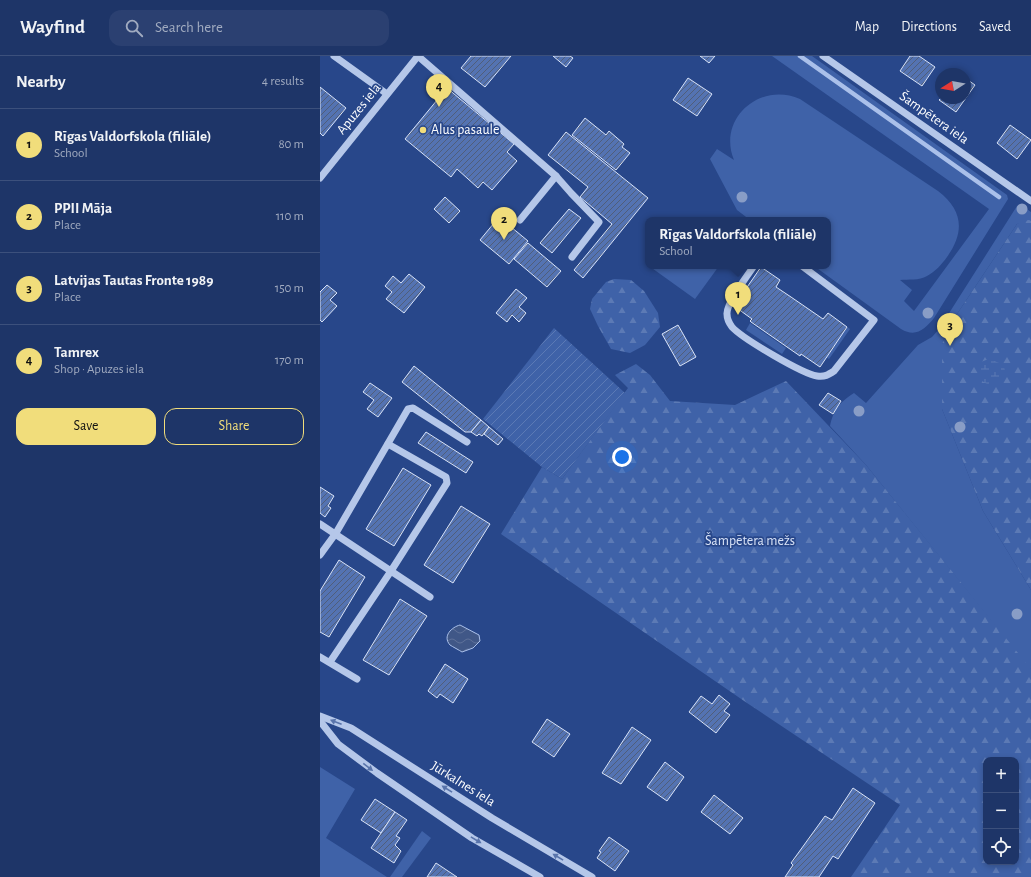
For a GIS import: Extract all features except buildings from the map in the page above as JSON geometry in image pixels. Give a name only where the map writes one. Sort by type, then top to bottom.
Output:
[{"type":"street","points":[[334,56],[387,94]]},
{"type":"street","points":[[418,56],[556,176],[571,194],[599,222],[572,257]]},
{"type":"street","name":"Apuzes iela","points":[[320,178],[418,56]]},
{"type":"street","name":"Šampētera iela","points":[[823,56],[1031,201]]},
{"type":"street","points":[[520,220],[556,176]]},
{"type":"street","points":[[752,269],[726,311],[731,326],[741,334],[795,368],[816,376],[827,376],[834,371],[874,320],[806,269]]},
{"type":"street","points":[[320,555],[336,533],[408,409],[413,408],[466,442]]},
{"type":"street","points":[[330,662],[391,571],[447,483],[446,477],[388,444]]},
{"type":"street","points":[[320,524],[336,533],[430,597]]},
{"type":"street","points":[[320,657],[357,679]]},
{"type":"street","name":"Jūrkalnes iela","points":[[320,716],[351,728],[492,818],[592,877]]},
{"type":"street","points":[[320,721],[338,744],[377,773],[472,838],[540,877]]},
{"type":"green space","points":[[772,56],[812,56],[1007,195],[1008,199],[934,318],[924,329],[911,333],[901,329],[818,269],[831,269],[831,217],[746,217],[737,210],[710,159],[717,149],[734,160],[730,145],[732,131],[737,118],[746,107],[757,100],[770,95],[785,95],[800,99],[938,191],[946,198],[957,214],[959,230],[953,248],[936,270],[921,279],[900,280],[912,290],[904,301],[914,311],[989,209]]},
{"type":"green space","points":[[1021,205],[1031,212],[1031,221],[1017,224],[947,329],[942,344],[942,409],[983,511],[1031,590],[1031,669],[866,465],[830,426],[835,411],[844,400],[854,393],[866,403],[918,345],[932,337],[939,329],[1017,206]]},
{"type":"green space","points":[[1029,220],[1031,221],[1031,590],[983,511],[942,409],[942,344],[947,329],[1017,224]]},
{"type":"green space","points":[[653,269],[717,269],[695,299]]},
{"type":"green space","points":[[614,279],[631,280],[644,291],[658,313],[660,327],[645,345],[630,353],[611,349],[590,309],[592,299],[606,282]]},
{"type":"green space","points":[[750,323],[786,348],[782,354],[746,330]]},
{"type":"green space","points":[[847,327],[850,329],[829,359],[826,357]]},
{"type":"green space","points":[[554,328],[625,393],[562,479],[542,467],[483,419]]},
{"type":"green space","points":[[986,360],[998,362],[1004,367],[1004,379],[996,386],[987,384],[981,379],[979,372],[981,362]]},
{"type":"green space","name":"Šampētera mežs","points":[[636,364],[650,375],[670,401],[735,405],[786,381],[866,465],[1031,669],[1031,877],[851,877],[900,805],[747,703],[501,534],[542,467],[562,479],[628,388],[615,375]]},
{"type":"green space","points":[[320,767],[355,789],[326,838],[387,877],[320,877]]},
{"type":"green space","points":[[422,831],[431,838],[402,877],[390,877]]},
{"type":"water","points":[[460,625],[479,635],[480,641],[473,648],[462,652],[450,645],[447,638],[451,630]]},
{"type":"waterway","points":[[800,56],[999,197]]},
{"type":"place","name":"Tamrex","points":[[439,107]]},
{"type":"place","name":"Alus pasaule","points":[[423,130]]},
{"type":"place","name":"PPII Māja","points":[[504,240]]},
{"type":"place","name":"Rīgas Valdorfskola (filiāle)","points":[[738,315]]},
{"type":"place","name":"Latvijas Tautas Fronte 1989","points":[[950,346]]}]
